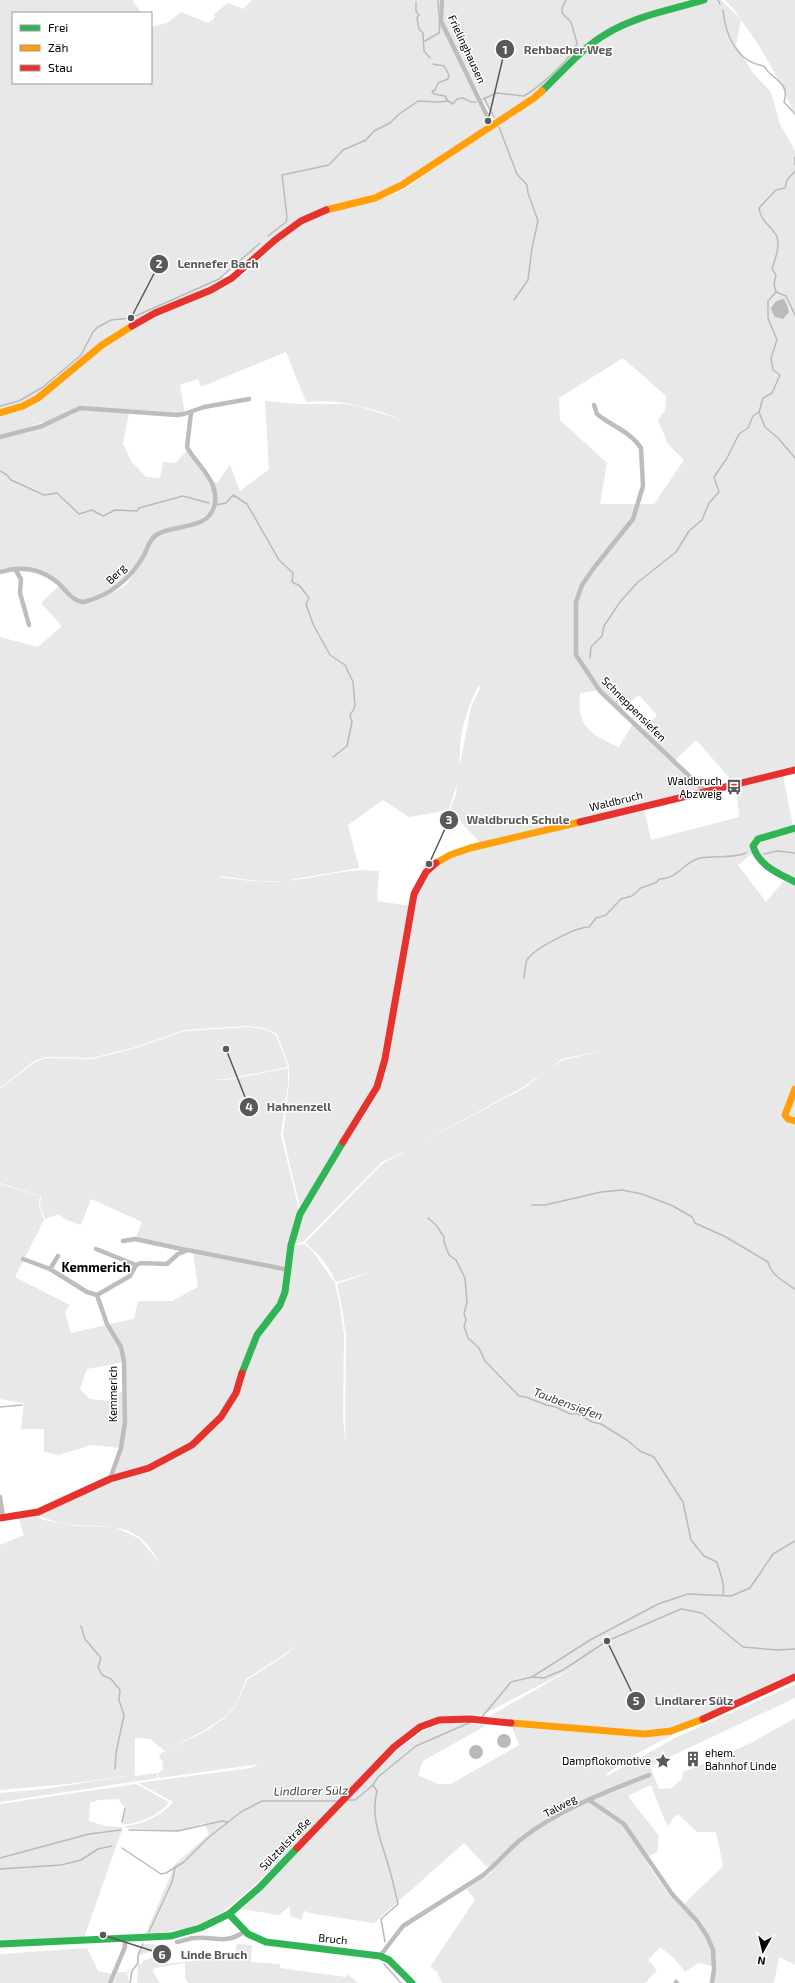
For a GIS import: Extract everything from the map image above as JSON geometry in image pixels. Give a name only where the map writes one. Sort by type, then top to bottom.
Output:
[{"type":"main road","points":[[0,414],[23,406],[38,398],[102,345],[121,332],[155,314],[212,290],[232,278],[275,240],[301,221],[327,209],[375,198],[402,185],[544,91],[587,48],[606,34],[636,20],[704,0]]},
{"type":"main road","name":"Waldbruch","points":[[110,1479],[149,1468],[172,1456],[203,1436],[221,1417],[236,1393],[250,1350],[257,1335],[280,1305],[289,1270],[292,1245],[300,1214],[377,1086],[385,1059],[414,894],[421,879],[431,867],[446,855],[795,770]]},
{"type":"main road","points":[[795,828],[758,838],[753,846],[754,853],[760,862],[795,882]]},
{"type":"main road","points":[[795,1090],[786,1109],[785,1115],[788,1119],[795,1122]]},
{"type":"main road","points":[[2,1518],[32,1514],[46,1510],[110,1479]]},
{"type":"main road","name":"Sülztalstraße","points":[[0,1944],[159,1938],[187,1933],[230,1914],[260,1886],[394,1747],[420,1727],[439,1720],[487,1720],[563,1728],[645,1734],[671,1731],[697,1722],[795,1677]]},
{"type":"main road","name":"Bruch","points":[[230,1914],[244,1932],[253,1939],[268,1943],[380,1956],[394,1965],[412,1983]]},
{"type":"street","name":"Frielinghausen","points":[[442,0],[441,21],[492,126]]},
{"type":"street","points":[[0,437],[42,426],[80,408],[170,415],[191,413],[204,407],[249,399]]},
{"type":"street","name":"Schneppensiefen","points":[[594,405],[597,414],[624,431],[641,448],[642,486],[633,519],[592,569],[582,585],[576,602],[576,655],[600,690],[706,792]]},
{"type":"street","name":"Berg","points":[[0,572],[26,568],[34,570],[56,581],[80,602],[90,600],[113,591],[120,585],[135,568],[155,536],[160,532],[201,522],[210,515],[214,505],[215,492],[212,483],[187,447],[191,413]]},
{"type":"street","points":[[15,569],[21,579],[20,593],[29,625]]},
{"type":"street","points":[[123,1241],[135,1239],[289,1270]]},
{"type":"street","points":[[96,1249],[136,1266]]},
{"type":"street","points":[[23,1259],[50,1269],[87,1292],[97,1295],[130,1276],[136,1266],[141,1263],[167,1264],[178,1254],[188,1250]]},
{"type":"street","points":[[50,1269],[58,1256]]},
{"type":"street","name":"Kemmerich","points":[[97,1295],[107,1324],[121,1346],[124,1361],[125,1422],[121,1448],[110,1479]]},
{"type":"street","points":[[0,1497],[2,1518]]},
{"type":"street","points":[[589,1800],[649,1775]]},
{"type":"street","name":"Talweg","points":[[380,1956],[396,1933],[416,1917],[482,1876],[519,1841],[535,1830],[562,1813],[589,1800],[624,1824],[672,1894],[697,1921],[707,1936],[713,1950],[714,1969],[712,1983]]},
{"type":"street","points":[[177,1942],[195,1938],[226,1940],[234,1938],[244,1932]]},
{"type":"street","points":[[110,1983],[124,1947],[125,1940]]},
{"type":"shaded area","points":[[0,0],[132,0],[141,12],[12,12],[12,84],[152,84],[152,27],[167,23],[181,12],[208,23],[215,18],[214,14],[228,3],[243,9],[252,0],[439,0],[438,17],[489,124],[399,184],[372,195],[325,208],[299,219],[222,277],[242,276],[280,240],[303,222],[327,211],[375,202],[403,190],[535,100],[592,47],[609,34],[637,21],[706,0],[721,0],[741,19],[733,8],[724,0],[795,0],[795,116],[771,66],[757,42],[741,20],[736,45],[753,73],[771,92],[780,124],[795,151],[795,768],[734,783],[696,740],[675,760],[643,730],[657,715],[639,695],[621,709],[601,690],[580,693],[580,705],[583,722],[593,733],[619,747],[633,723],[704,791],[621,809],[481,844],[450,810],[456,794],[457,784],[449,810],[409,817],[383,800],[348,825],[359,868],[284,881],[343,872],[367,870],[379,871],[377,901],[411,906],[384,1058],[376,1085],[301,1212],[283,1135],[289,1083],[289,1066],[277,1034],[264,1028],[247,1026],[185,1030],[136,1047],[92,1058],[46,1057],[34,1061],[0,1088],[0,637],[38,647],[62,626],[41,603],[60,585],[79,603],[87,603],[116,591],[127,584],[152,541],[160,534],[202,523],[214,504],[216,494],[213,483],[218,482],[230,465],[240,491],[269,469],[265,401],[298,404],[344,404],[358,406],[402,420],[379,411],[355,405],[319,401],[306,402],[286,352],[201,387],[198,379],[180,385],[185,414],[157,414],[98,409],[129,413],[123,444],[131,461],[146,477],[160,478],[163,462],[175,463],[188,450],[209,481],[213,489],[214,500],[205,516],[194,522],[162,531],[154,537],[146,546],[133,569],[114,588],[98,597],[80,601],[53,579],[35,569],[24,567],[13,568],[0,572],[0,439],[45,426],[43,422],[0,436],[0,417],[22,409],[21,404],[0,410]],"holes":[[[623,358],[666,396],[665,410],[658,420],[668,444],[684,460],[654,504],[600,504],[607,463],[560,420],[559,398]],[[478,686],[481,687],[471,707],[460,764],[460,744],[464,724]],[[219,876],[255,881],[219,877]],[[259,881],[284,881],[276,882]]]},
{"type":"shaded area","points":[[443,0],[698,0],[607,30],[539,91],[497,120],[493,119],[451,39],[442,17]]},
{"type":"shaded area","points":[[784,299],[789,312],[783,319],[775,317],[771,309],[772,307],[779,300]]},
{"type":"shaded area","points":[[783,775],[793,826],[758,837],[752,846],[753,853],[738,865],[766,902],[786,878],[795,883],[795,1674],[695,1721],[670,1729],[645,1732],[608,1730],[488,1717],[577,1666],[482,1715],[437,1718],[419,1726],[393,1746],[257,1883],[224,1911],[201,1923],[185,1929],[145,1935],[174,1867],[172,1867],[209,1834],[204,1823],[181,1831],[126,1828],[126,1826],[146,1821],[158,1815],[173,1802],[138,1783],[251,1768],[259,1764],[159,1778],[158,1773],[163,1770],[162,1760],[159,1758],[161,1753],[206,1731],[226,1717],[235,1707],[247,1680],[283,1657],[300,1642],[282,1656],[246,1679],[235,1706],[226,1716],[205,1730],[165,1751],[150,1739],[135,1738],[135,1775],[68,1784],[0,1790],[0,1545],[24,1535],[18,1517],[31,1514],[44,1520],[66,1524],[35,1514],[60,1505],[109,1481],[131,1475],[123,1473],[112,1476],[117,1462],[125,1427],[127,1390],[123,1349],[109,1324],[134,1319],[138,1301],[172,1301],[198,1287],[193,1251],[136,1238],[142,1222],[91,1199],[81,1225],[64,1219],[59,1214],[45,1219],[40,1206],[41,1196],[0,1183],[0,1089],[35,1062],[46,1058],[92,1059],[136,1048],[185,1031],[247,1027],[264,1029],[276,1035],[288,1067],[227,1079],[213,1079],[227,1080],[288,1068],[288,1084],[281,1135],[300,1214],[290,1245],[287,1268],[194,1251],[287,1270],[283,1293],[275,1311],[258,1333],[249,1349],[235,1391],[224,1411],[210,1428],[193,1442],[174,1454],[175,1456],[194,1444],[210,1430],[231,1404],[254,1345],[278,1312],[284,1299],[289,1277],[292,1246],[304,1244],[311,1249],[335,1283],[340,1306],[344,1335],[343,1420],[346,1445],[346,1336],[337,1284],[372,1272],[336,1282],[323,1261],[315,1251],[305,1243],[382,1164],[526,1087],[546,1071],[525,1086],[410,1149],[382,1162],[303,1242],[293,1244],[302,1215],[378,1087],[387,1060],[416,894],[425,877],[447,856],[644,808],[651,840],[739,817],[736,787]],"holes":[[[607,1050],[563,1060],[550,1068],[562,1059]],[[66,1524],[102,1526],[112,1527],[77,1526]],[[116,1528],[127,1530],[145,1542],[162,1566],[140,1539]]]},
{"type":"shaded area","points":[[795,829],[795,880],[761,861],[755,853],[759,840]]},
{"type":"shaded area","points":[[0,1184],[40,1196],[39,1206],[44,1220],[15,1277],[70,1305],[65,1312],[71,1333],[106,1325],[120,1347],[124,1362],[87,1369],[80,1389],[90,1399],[110,1401],[110,1391],[125,1393],[125,1409],[120,1448],[91,1445],[59,1455],[44,1452],[44,1429],[21,1429],[24,1403],[0,1399]]},
{"type":"shaded area","points":[[795,1684],[795,1698],[650,1766],[659,1789],[672,1788],[682,1779],[683,1772],[706,1763],[712,1767],[728,1753],[751,1743],[795,1718],[795,1965],[779,1957],[774,1983],[713,1983],[714,1959],[710,1940],[699,1923],[683,1905],[723,1866],[716,1832],[697,1832],[678,1814],[673,1818],[669,1826],[665,1821],[651,1785],[628,1796],[659,1836],[657,1852],[644,1858],[669,1894],[698,1926],[704,1935],[712,1954],[713,1966],[698,1963],[685,1972],[674,1958],[660,1947],[648,1960],[657,1970],[645,1983],[442,1983],[437,1972],[430,1967],[475,1900],[467,1889],[492,1872],[464,1843],[374,1923],[314,1914],[304,1911],[301,1920],[290,1916],[290,1906],[279,1915],[242,1909],[383,1762],[421,1732],[439,1724],[458,1722],[487,1725],[423,1761],[418,1775],[438,1784],[451,1784],[519,1745],[512,1727],[643,1737],[676,1733],[634,1755],[606,1774],[607,1776],[675,1738]]},
{"type":"shaded area","points":[[501,1734],[507,1734],[511,1738],[511,1744],[507,1748],[501,1748],[497,1744],[497,1738]]},
{"type":"shaded area","points":[[473,1745],[479,1745],[483,1749],[483,1755],[479,1759],[473,1759],[469,1755],[469,1749]]},
{"type":"shaded area","points":[[157,1773],[158,1778],[0,1802],[0,1793],[44,1789],[133,1775]]},
{"type":"shaded area","points":[[136,1784],[169,1802],[161,1811],[154,1815],[141,1821],[127,1824],[122,1824],[125,1807],[118,1799],[98,1800],[90,1803],[89,1821],[105,1826],[123,1827],[84,1938],[0,1941],[0,1804]]},
{"type":"shaded area","points":[[144,1944],[164,1945],[137,1957]]},
{"type":"shaded area","points":[[237,1944],[252,1945],[251,1962],[280,1964],[280,1968],[346,1977],[347,1974],[359,1983],[189,1983],[185,1979],[185,1963],[155,1968],[153,1971],[160,1983],[137,1983],[138,1964],[141,1965],[143,1961],[162,1953],[165,1964],[211,1959],[233,1960]]},
{"type":"shaded area","points":[[87,1948],[98,1971],[112,1974],[107,1983],[0,1983],[0,1954]]},
{"type":"shaded area","points":[[134,1966],[127,1973],[129,1983],[113,1983],[118,1972],[126,1972]]},
{"type":"waterway","points":[[425,41],[439,33],[440,30],[438,0]]},
{"type":"waterway","points":[[483,99],[497,93],[524,96],[546,80],[569,56],[577,43],[571,22],[562,13],[562,8],[566,0]]},
{"type":"waterway","points":[[718,0],[720,4]]},
{"type":"waterway","points":[[416,2],[416,11],[419,15],[417,18],[419,29],[423,33],[424,51],[430,58]]},
{"type":"waterway","points":[[723,10],[726,29],[734,46],[746,59],[764,66],[767,71],[783,85],[785,89],[784,102],[795,114]]},
{"type":"waterway","points":[[433,64],[444,66],[449,75],[448,79],[438,83],[435,90],[432,91],[434,94],[445,96],[448,101]]},
{"type":"waterway","points":[[268,236],[286,222],[287,217],[282,175],[329,165],[343,150],[366,140],[374,131],[390,123],[398,115],[418,101],[448,101],[453,104],[457,99],[463,98],[471,102],[476,102]]},
{"type":"waterway","points":[[484,98],[494,117]]},
{"type":"waterway","points":[[499,127],[517,174],[527,185],[528,193],[538,221],[532,248],[528,280],[514,300]]},
{"type":"waterway","points":[[795,157],[795,165]]},
{"type":"waterway","points":[[590,658],[591,647],[602,636],[604,626],[620,602],[637,583],[676,552],[689,531],[702,520],[709,503],[719,492],[714,477],[727,458],[739,434],[748,428],[753,416],[759,412],[763,398],[772,393],[780,375],[773,370],[771,358],[777,340],[768,318],[768,301],[776,292],[774,284],[776,275],[772,269],[777,253],[778,241],[775,234],[762,218],[759,208],[776,190],[785,188],[787,180],[795,171]]},
{"type":"waterway","points":[[0,406],[19,401],[43,387],[81,355],[93,332],[98,327],[111,320],[131,318],[219,279],[260,243]]},
{"type":"waterway","points":[[776,292],[786,296],[795,315]]},
{"type":"waterway","points":[[759,412],[765,427],[778,438],[795,458]]},
{"type":"waterway","points":[[0,471],[7,475],[11,480],[44,495],[57,493],[79,514],[92,510],[103,516],[115,510],[137,511],[139,508],[183,496],[209,503]]},
{"type":"waterway","points":[[216,505],[226,503],[233,495],[247,504],[279,560],[293,573],[292,582],[300,586],[309,598],[306,604],[313,624],[330,655],[345,665],[353,682],[355,706],[350,716],[352,722],[347,746],[333,757]]},
{"type":"waterway","points":[[764,854],[777,851],[795,853]]},
{"type":"waterway","points":[[524,978],[526,962],[537,950],[555,939],[589,927],[596,918],[606,915],[621,899],[632,896],[641,888],[657,882],[659,879],[671,876],[694,860],[706,857],[735,856],[746,853]]},
{"type":"waterway","points":[[532,1205],[545,1205],[601,1192],[622,1190],[642,1194],[673,1206],[692,1217],[695,1223],[726,1237],[768,1262],[772,1271],[782,1281],[795,1289]]},
{"type":"waterway","name":"Taubensiefen","points":[[428,1218],[436,1225],[444,1237],[444,1242],[449,1255],[456,1260],[465,1278],[467,1303],[464,1313],[466,1320],[464,1326],[468,1338],[479,1348],[485,1361],[519,1396],[556,1407],[570,1414],[578,1414],[592,1422],[601,1424],[627,1440],[640,1451],[654,1457],[683,1502],[691,1540],[704,1556],[717,1562],[723,1582],[723,1595]]},
{"type":"waterway","points":[[0,1407],[22,1405]]},
{"type":"waterway","points":[[532,1677],[590,1640],[658,1604],[688,1594],[731,1596],[750,1588],[773,1554],[795,1541]]},
{"type":"waterway","name":"Lindlarer Sülz","points":[[482,1717],[511,1682],[532,1677],[544,1678],[563,1670],[607,1641],[681,1609],[702,1613],[743,1647],[777,1650],[795,1649]]},
{"type":"waterway","points":[[81,1626],[85,1639],[101,1658],[98,1667],[102,1675],[111,1679],[120,1690],[119,1700],[124,1715],[116,1753],[115,1769]]},
{"type":"waterway","name":"Lindlarer Sülz","points":[[347,1800],[355,1800],[372,1786],[378,1777],[416,1746],[471,1722]]},
{"type":"waterway","points":[[373,1785],[377,1791],[375,1800],[377,1828],[391,1874],[398,1904],[381,1919],[385,1942]]},
{"type":"waterway","name":"Lindlarer Sülz","points":[[122,1848],[161,1874],[166,1873],[184,1862],[209,1837],[241,1812],[262,1801],[339,1801]]},
{"type":"waterway","points":[[122,1822],[125,1808]]},
{"type":"waterway","points":[[129,1830],[178,1831],[222,1821],[227,1822]]},
{"type":"waterway","points":[[0,1858],[89,1834],[121,1830]]},
{"type":"waterway","name":"Lindlarer Sülz","points":[[0,1869],[61,1865],[81,1860],[98,1849],[112,1846]]},
{"type":"waterway","points":[[149,1932],[172,1882],[175,1868]]},
{"type":"waterway","points":[[130,1983],[132,1971],[138,1963],[138,1955],[143,1944]]},
{"type":"waterway","points":[[384,1964],[401,1983]]},
{"type":"traffic: fast","points":[[542,91],[580,53],[606,34],[629,22],[704,0]]},
{"type":"traffic: fast","points":[[795,828],[758,839],[753,846],[764,864],[795,882]]},
{"type":"traffic: fast","points":[[242,1373],[257,1335],[280,1305],[285,1292],[291,1245],[300,1214],[343,1142]]},
{"type":"traffic: fast","points":[[0,1944],[171,1936],[200,1928],[229,1914],[260,1887],[297,1848]]},
{"type":"traffic: fast","points":[[229,1914],[248,1934],[266,1942],[380,1956],[389,1960],[412,1983]]},
{"type":"traffic: slow","points":[[326,210],[375,198],[402,185],[534,98],[542,91]]},
{"type":"traffic: slow","points":[[0,413],[23,406],[38,398],[102,345],[132,326]]},
{"type":"traffic: slow","points":[[436,863],[450,855],[470,848],[580,822]]},
{"type":"traffic: slow","points":[[795,1089],[785,1115],[788,1119],[795,1121]]},
{"type":"traffic: slow","points":[[511,1723],[645,1734],[671,1731],[703,1719]]},
{"type":"traffic: jam","points":[[132,326],[155,313],[211,290],[232,278],[275,240],[301,221],[326,210]]},
{"type":"traffic: jam","points":[[580,822],[795,770]]},
{"type":"traffic: jam","points":[[343,1142],[377,1087],[385,1059],[414,894],[426,872],[436,863]]},
{"type":"traffic: jam","points":[[0,1518],[38,1512],[110,1479],[149,1468],[192,1445],[221,1417],[236,1393],[242,1373]]},
{"type":"traffic: jam","points":[[703,1719],[795,1677]]},
{"type":"traffic: jam","points":[[297,1848],[394,1747],[420,1727],[439,1720],[470,1719],[511,1723]]},
{"type":"place","name":"Rehbacher Weg","points":[[488,121]]},
{"type":"place","name":"Lennefer Bach","points":[[131,318]]},
{"type":"place","name":"Waldbruch Abzweig","points":[[734,787]]},
{"type":"place","name":"Waldbruch Schule","points":[[429,864]]},
{"type":"place","name":"Hahnenzell","points":[[226,1049]]},
{"type":"place","name":"Lindlarer Sülz","points":[[607,1641]]},
{"type":"place","name":"ehem. Bahnhof Linde","points":[[693,1759]]},
{"type":"place","name":"Dampflokomotive","points":[[663,1761]]},
{"type":"place","name":"Linde Bruch","points":[[103,1935]]},
{"type":"district","name":"Kemmerich","points":[[96,1267]]}]
